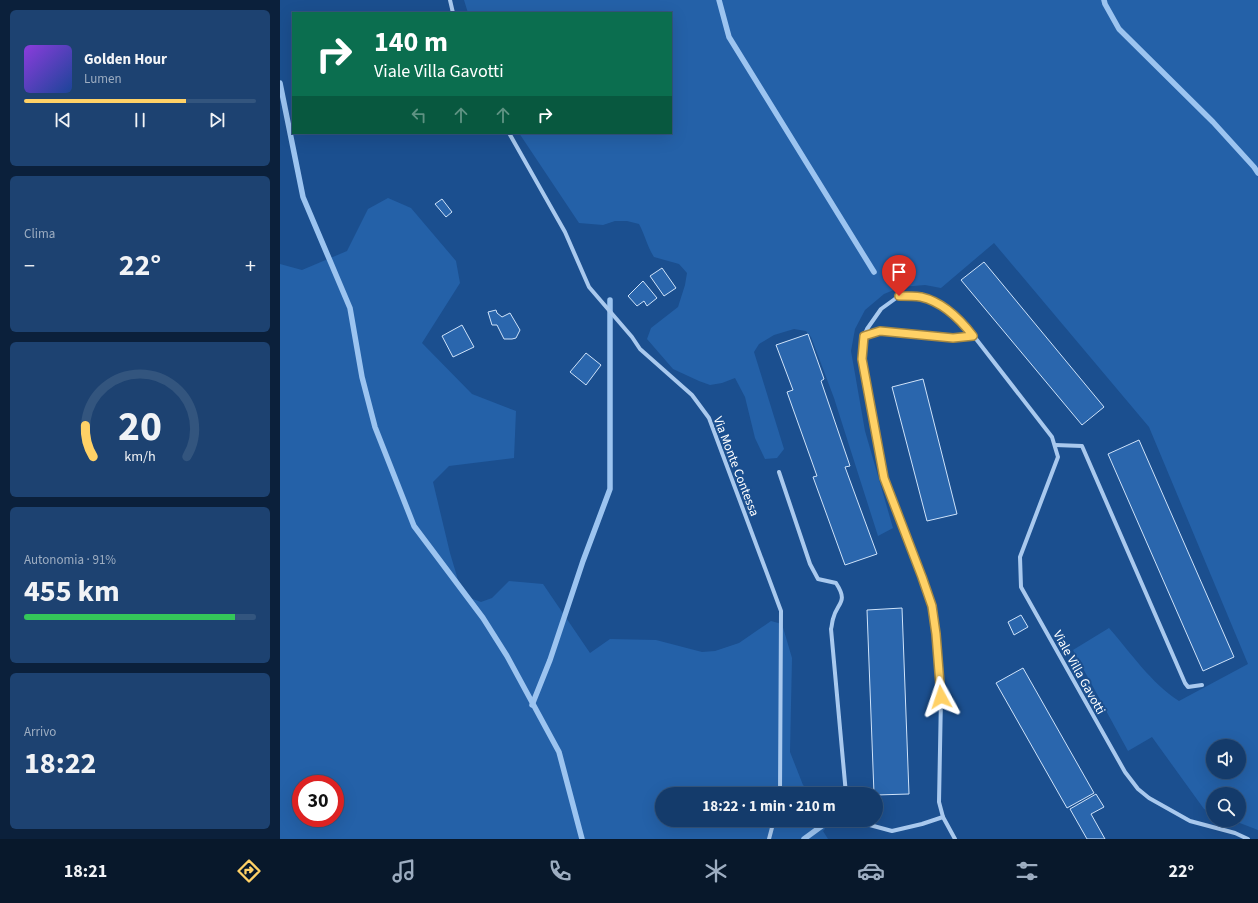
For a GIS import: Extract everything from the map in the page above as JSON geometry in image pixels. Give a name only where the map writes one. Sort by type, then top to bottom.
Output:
[{"type":"street","points":[[450,0],[453,12]]},
{"type":"street","name":"Via Monte Contessa","points":[[510,134],[565,232],[589,287],[632,337],[640,349],[692,395],[709,418],[781,611],[780,787]]},
{"type":"street","name":"Viale Villa Gavotti","points":[[954,839],[943,817],[939,802],[941,697],[936,634],[932,606],[884,478],[862,359],[864,336],[881,309],[899,296],[921,297],[945,307],[966,326],[1052,437],[1058,457],[1020,557],[1021,587],[1125,772],[1138,789],[1150,798],[1190,821],[1235,833],[1248,839]]},
{"type":"street","points":[[864,336],[880,331],[953,338],[973,336]]},
{"type":"street","points":[[1055,445],[1082,446],[1185,683],[1188,687],[1202,685]]},
{"type":"street","points":[[779,472],[810,564],[818,579],[836,583],[841,591],[842,601],[833,618],[831,629],[845,787]]},
{"type":"street","points":[[877,827],[892,831],[943,817]]},
{"type":"street","points":[[769,839],[772,827]]},
{"type":"shaded area","points":[[464,0],[1258,0],[1258,830],[1246,825],[1246,787],[1206,787],[1206,810],[1152,737],[1128,751],[1073,650],[1109,628],[1150,677],[1179,701],[1248,664],[1149,427],[994,243],[941,288],[925,285],[901,287],[884,294],[865,310],[855,329],[851,351],[865,431],[893,528],[878,536],[834,398],[811,337],[806,331],[794,329],[774,335],[759,344],[754,352],[784,449],[777,458],[765,459],[755,438],[745,397],[735,378],[722,383],[710,385],[699,381],[673,369],[647,339],[651,328],[678,307],[687,273],[679,264],[654,257],[639,224],[627,221],[615,221],[603,225],[579,223],[520,134],[672,134],[672,12],[468,12]]},
{"type":"shaded area","points":[[388,198],[411,208],[456,261],[460,283],[422,343],[472,394],[516,411],[514,458],[449,466],[433,482],[450,553],[461,590],[470,598],[481,602],[492,598],[509,581],[543,584],[590,653],[610,639],[656,640],[702,652],[715,651],[739,643],[771,621],[782,624],[792,658],[790,752],[805,787],[655,787],[655,827],[825,827],[823,831],[828,839],[280,839],[280,264],[302,270],[347,251],[368,209]]},
{"type":"building","points":[[442,199],[452,212],[446,217],[435,204]]},
{"type":"building","points":[[984,262],[1104,407],[1082,425],[961,280]]},
{"type":"building","points":[[662,268],[676,288],[664,296],[650,276]]},
{"type":"building","points":[[643,281],[657,298],[647,306],[644,301],[637,306],[628,296]]},
{"type":"building","points":[[496,310],[502,317],[510,313],[520,330],[516,338],[504,339],[497,325],[492,325],[488,312]]},
{"type":"building","points":[[462,325],[474,347],[453,357],[442,336]]},
{"type":"building","points":[[808,334],[824,379],[821,381],[850,466],[845,467],[877,554],[845,565],[813,477],[817,476],[787,392],[793,390],[776,345]]},
{"type":"building","points":[[586,353],[601,365],[586,385],[570,372]]},
{"type":"building","points":[[923,379],[957,514],[927,521],[892,387]]},
{"type":"building","points":[[1139,440],[1234,657],[1203,671],[1108,454]]},
{"type":"building","points":[[902,608],[909,794],[883,795],[883,787],[874,787],[867,610]]},
{"type":"building","points":[[1021,615],[1028,627],[1014,635],[1008,622]]},
{"type":"building","points":[[1023,668],[1094,793],[1067,808],[996,683]]},
{"type":"building","points":[[1096,794],[1104,807],[1091,814],[1105,839],[1087,839],[1070,809]]},
{"type":"waterway","points":[[719,0],[729,37],[874,272]]},
{"type":"waterway","points":[[1104,0],[1119,29],[1213,122],[1258,173]]},
{"type":"waterway","points":[[280,83],[303,197],[350,308],[362,377],[375,427],[414,526],[483,618],[507,656],[559,752],[582,839]]},
{"type":"waterway","points":[[532,705],[550,660],[583,561],[610,489],[610,300]]},
{"type":"waterway","points":[[804,839],[820,827]]},
{"type":"route","points":[[899,296],[921,297],[945,307],[966,326],[973,336],[953,338],[880,331],[864,336],[862,359],[884,478],[932,606],[936,634],[941,697]]}]
